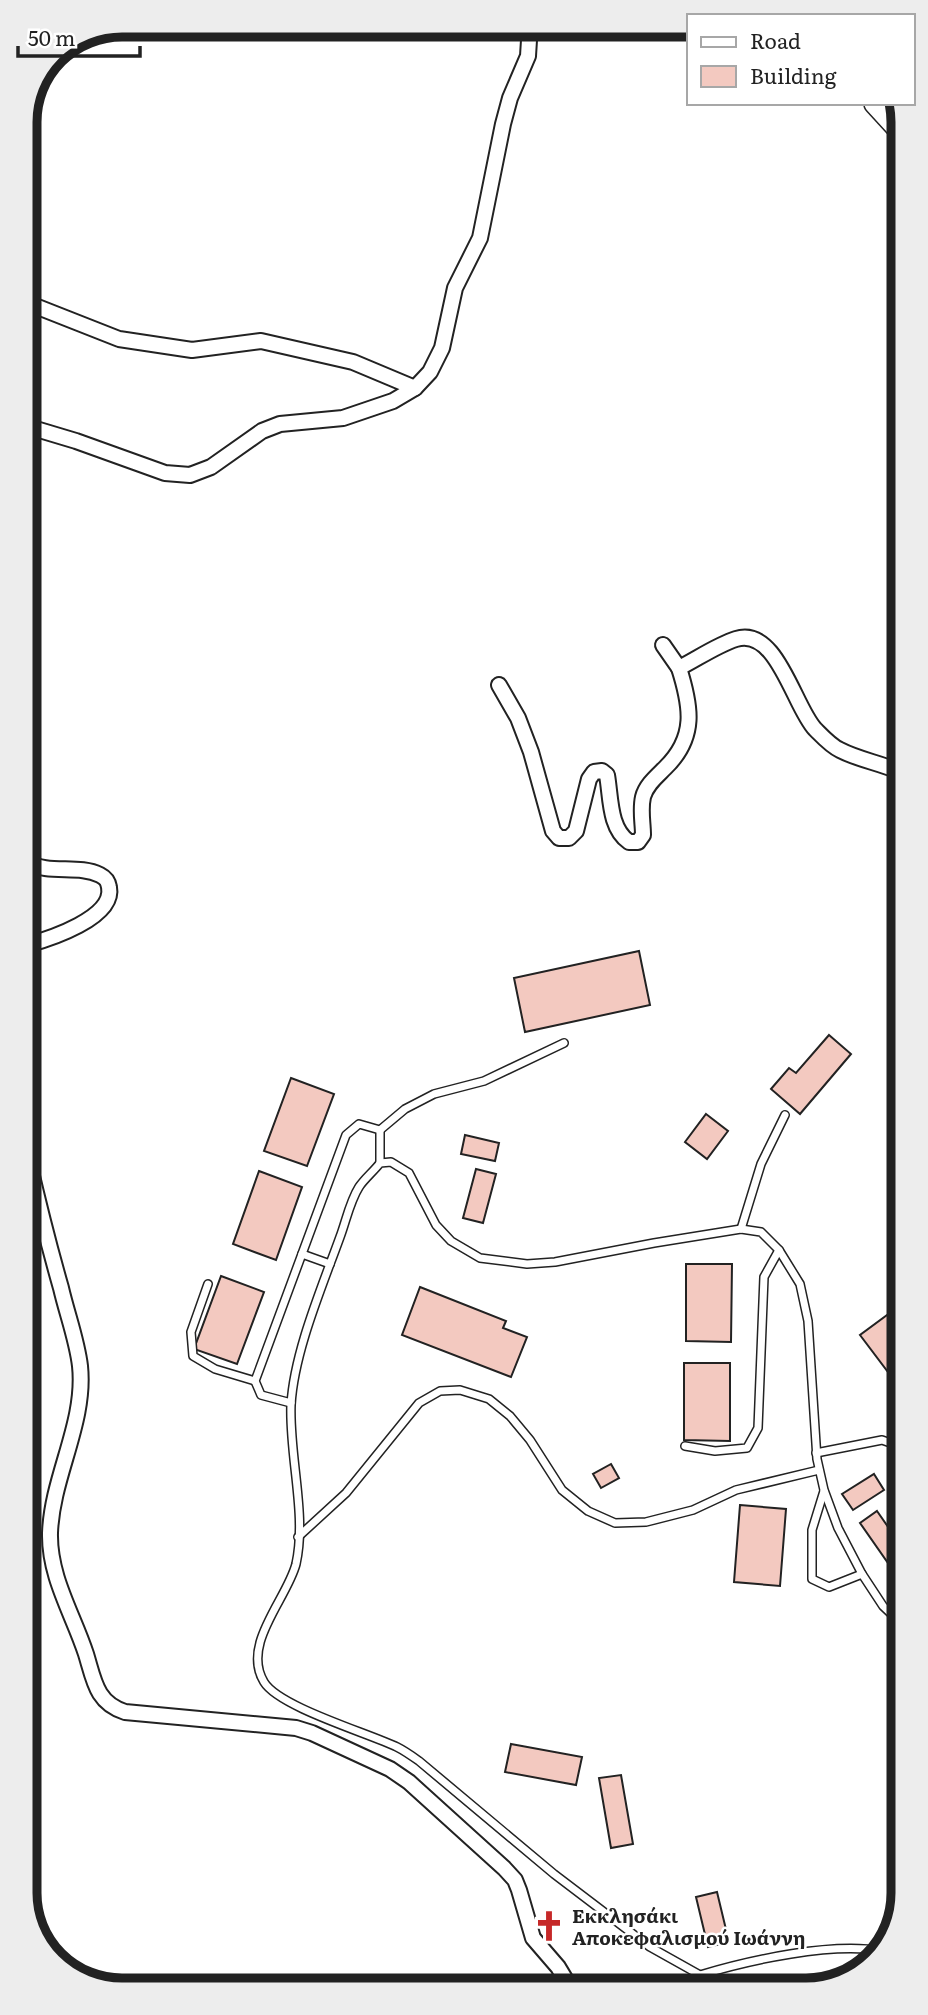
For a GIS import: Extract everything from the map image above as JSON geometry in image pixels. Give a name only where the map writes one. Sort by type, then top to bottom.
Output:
[{"type":"main road","points":[[878,105],[891,119]]},
{"type":"street","points":[[37,429],[165,473],[190,475],[211,467],[271,427],[343,418],[393,401],[415,388],[430,372],[442,348],[455,288],[480,238],[506,111],[528,56],[527,37]]},
{"type":"street","points":[[37,307],[119,340],[192,350],[261,341],[353,362],[415,388]]},
{"type":"street","points":[[679,668],[737,638],[752,638],[763,645],[776,660],[788,678],[795,700],[813,727],[838,750],[891,769]]},
{"type":"street","points":[[499,685],[518,718],[531,752],[553,831],[559,838],[569,838],[576,831],[589,779],[594,772],[602,771],[607,775],[613,814],[621,836],[629,842],[638,842],[643,835],[643,795],[652,780],[682,749],[690,713],[679,668],[663,645]]},
{"type":"street","points":[[37,867],[99,874],[107,880],[110,891],[106,905],[93,917],[37,943]]},
{"type":"street","points":[[37,1194],[74,1338],[80,1376],[77,1411],[52,1519],[51,1554],[65,1604],[100,1696],[114,1708],[125,1712],[296,1728],[390,1769],[431,1800],[515,1880],[533,1938],[565,1978]]},
{"type":"lane","points":[[564,1043],[484,1081],[434,1094],[405,1109],[380,1130],[380,1163],[358,1188],[297,1367],[291,1403],[292,1451],[299,1515],[296,1564],[260,1640],[258,1665],[264,1682],[273,1693],[399,1748],[419,1761],[554,1874],[650,1947],[703,1978]]},
{"type":"lane","points":[[741,1230],[761,1164],[785,1115]]},
{"type":"lane","points":[[291,1403],[261,1395],[255,1381],[346,1135],[359,1124],[380,1130]]},
{"type":"lane","points":[[380,1163],[391,1163],[409,1173],[436,1225],[451,1241],[480,1258],[527,1264],[555,1262],[741,1230],[761,1232],[779,1251],[800,1284],[803,1296],[816,1453],[824,1490],[838,1528],[862,1574],[891,1614]]},
{"type":"lane","points":[[685,1446],[715,1451],[747,1448],[758,1428],[765,1278],[779,1251]]},
{"type":"lane","points":[[302,1254],[330,1264]]},
{"type":"lane","points":[[208,1284],[191,1332],[193,1356],[215,1369],[255,1381]]},
{"type":"lane","points":[[298,1537],[346,1493],[419,1403],[440,1391],[460,1390],[489,1399],[510,1416],[530,1440],[562,1490],[588,1511],[615,1523],[646,1522],[693,1510],[736,1490],[820,1470]]},
{"type":"lane","points":[[816,1453],[882,1440],[891,1443]]},
{"type":"lane","points":[[824,1490],[812,1530],[812,1580],[829,1587],[862,1574]]},
{"type":"lane","points":[[700,1975],[749,1961],[869,1949]]},
{"type":"building","points":[[639,951],[650,1005],[525,1032],[514,978]]},
{"type":"building","points":[[829,1035],[851,1054],[800,1114],[771,1089],[789,1068],[796,1073]]},
{"type":"building","points":[[291,1078],[334,1094],[307,1166],[264,1151]]},
{"type":"building","points":[[706,1114],[728,1131],[707,1159],[685,1142]]},
{"type":"building","points":[[465,1135],[499,1143],[495,1161],[461,1154]]},
{"type":"building","points":[[476,1169],[496,1174],[483,1223],[463,1218]]},
{"type":"building","points":[[259,1171],[302,1187],[276,1260],[233,1244]]},
{"type":"building","points":[[686,1264],[732,1264],[731,1342],[686,1341]]},
{"type":"building","points":[[221,1276],[264,1292],[237,1364],[194,1349]]},
{"type":"building","points":[[420,1287],[506,1321],[503,1328],[527,1337],[511,1377],[402,1335]]},
{"type":"building","points":[[891,1312],[891,1376],[860,1335]]},
{"type":"building","points":[[684,1363],[730,1363],[730,1441],[684,1440]]},
{"type":"building","points":[[611,1464],[619,1478],[601,1488],[593,1474]]},
{"type":"building","points":[[874,1474],[884,1490],[853,1510],[842,1494]]},
{"type":"building","points":[[740,1505],[786,1509],[780,1586],[734,1582]]},
{"type":"building","points":[[877,1511],[891,1531],[891,1561],[888,1563],[860,1523]]},
{"type":"building","points":[[511,1744],[582,1757],[576,1785],[505,1772]]},
{"type":"building","points":[[621,1775],[633,1844],[611,1848],[599,1778]]},
{"type":"building","points":[[717,1892],[729,1942],[708,1947],[696,1897]]},
{"type":"place","name":"Εκκλησάκι Αποκεφαλισμού Ιωάννη","points":[[549,1926]]}]
